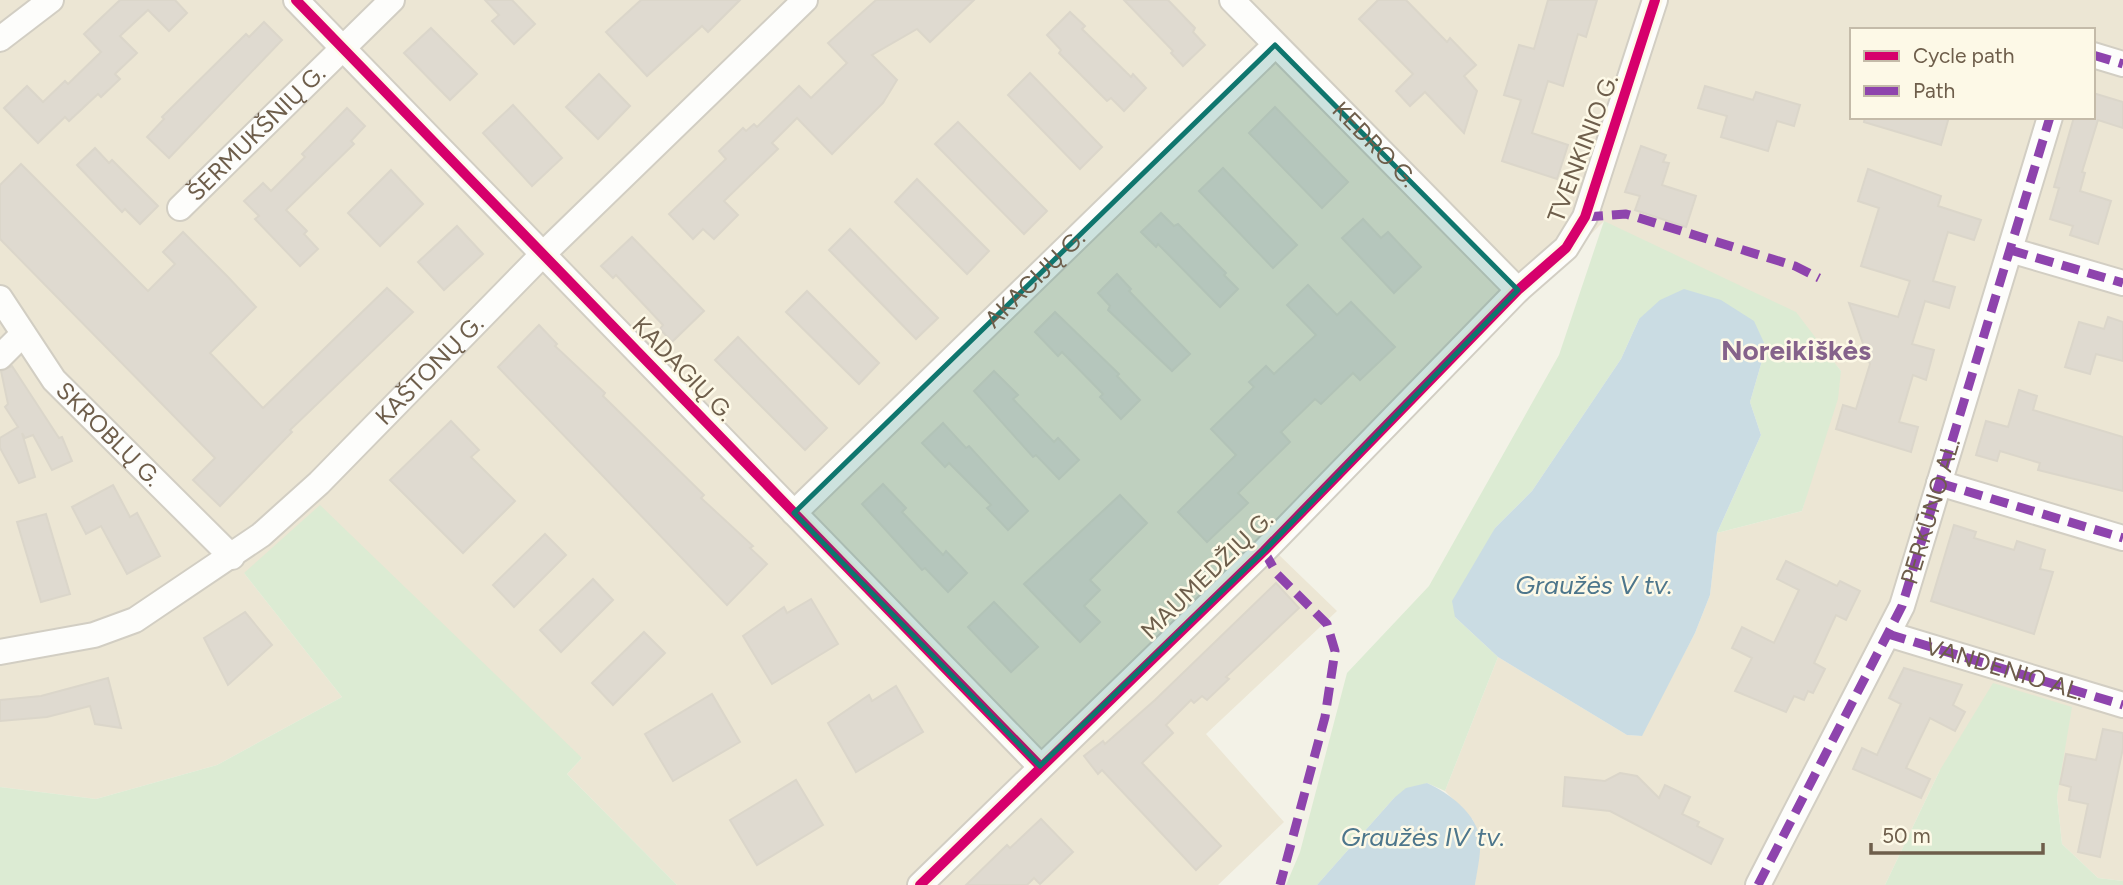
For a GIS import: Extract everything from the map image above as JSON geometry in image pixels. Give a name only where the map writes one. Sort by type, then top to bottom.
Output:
[{"type":"street","points":[[0,38],[51,0]]},
{"type":"street","name":"KADAGIŲ G.","points":[[296,0],[1040,766]]},
{"type":"street","name":"ŠERMUKŠNIŲ G.","points":[[180,208],[392,0]]},
{"type":"street","name":"KAŠTONŲ G.","points":[[0,652],[94,635],[135,620],[232,557],[319,483],[542,255],[805,0]]},
{"type":"street","name":"KEDRO G.","points":[[1232,0],[1518,290]]},
{"type":"street","name":"TVENKINIO G.","points":[[1518,290],[1566,248],[1585,216],[1656,0]]},
{"type":"street","name":"AKACIJŲ G.","points":[[794,513],[1275,45]]},
{"type":"street","points":[[2095,56],[2123,64]]},
{"type":"street","name":"PERKŪNO AL.","points":[[1759,885],[1902,606],[2049,119]]},
{"type":"street","points":[[2010,250],[2123,284]]},
{"type":"street","name":"MAUMEDŽIŲ G.","points":[[919,885],[1264,551],[1518,290]]},
{"type":"street","name":"SKROBLŲ G.","points":[[0,298],[54,380],[232,557]]},
{"type":"street","points":[[0,357],[23,334]]},
{"type":"street","points":[[1939,483],[2123,538]]},
{"type":"street","name":"VANDENIO AL.","points":[[1888,634],[2123,705]]},
{"type":"highlighted area","points":[[1275,45],[1518,290],[1264,551],[1040,766],[794,513]]},
{"type":"shaded area","points":[[0,0],[2123,0],[2123,881],[2098,878],[2062,844],[2057,797],[2062,754],[1940,770],[1885,885],[1475,885],[1480,840],[1473,820],[1445,791],[1498,657],[1627,735],[1641,736],[1695,633],[1710,595],[1717,533],[1802,511],[1841,371],[1824,350],[1604,221],[1277,553],[1337,611],[1206,734],[1284,822],[1218,885],[677,885],[567,774],[582,758],[244,573],[342,697],[217,765],[96,799],[0,787]]},
{"type":"green space","points":[[1604,221],[1796,312],[1841,371],[1838,399],[1802,511],[1717,533],[1761,435],[1750,402],[1766,347],[1639,319],[1621,359],[1532,491],[1495,528],[1455,617],[1498,657],[1445,791],[1427,783],[1394,798],[1317,885],[1286,885],[1300,852],[1347,673],[1429,586],[1559,355]]},
{"type":"green space","points":[[320,505],[582,758],[567,774],[677,885],[0,885],[0,787],[96,799],[217,765],[342,697],[244,573]]},
{"type":"green space","points":[[1993,683],[2072,707],[2057,797],[2062,844],[2098,878],[2123,881],[2123,885],[1885,885],[1940,770]]},
{"type":"water","name":"Graužės V tv.","points":[[1684,289],[1721,300],[1754,321],[1766,347],[1750,402],[1761,435],[1717,533],[1710,595],[1695,633],[1642,736],[1627,735],[1498,657],[1455,617],[1452,601],[1495,528],[1532,491],[1621,359],[1639,319],[1660,300]]},
{"type":"water","name":"Graužės IV tv.","points":[[1427,783],[1453,799],[1474,822],[1480,841],[1475,885],[1317,885],[1394,798],[1406,788]]},
{"type":"building","points":[[120,0],[175,0],[187,13],[169,31],[148,10],[120,36],[137,53],[115,74],[120,79],[101,97],[98,94],[69,121],[65,117],[38,143],[4,108],[27,86],[43,102],[65,81],[68,84],[101,52],[84,34]]},
{"type":"building","points":[[485,0],[512,0],[535,24],[514,44],[492,21],[499,15]]},
{"type":"building","points":[[641,0],[740,0],[708,32],[702,26],[647,76],[606,32]]},
{"type":"building","points":[[876,0],[974,0],[930,42],[917,29],[872,55],[897,80],[883,103],[832,154],[797,118],[772,143],[778,149],[724,201],[738,215],[714,239],[703,229],[693,239],[669,214],[726,159],[719,151],[743,128],[746,131],[754,124],[757,127],[799,86],[811,98],[847,63],[828,43]]},
{"type":"building","points":[[1124,0],[1168,0],[1195,28],[1193,32],[1205,45],[1183,66],[1171,53],[1173,51]]},
{"type":"building","points":[[1378,0],[1406,0],[1447,42],[1450,38],[1476,65],[1464,76],[1477,91],[1464,133],[1425,92],[1410,106],[1396,91],[1413,74],[1359,19]]},
{"type":"building","points":[[1548,0],[1597,0],[1586,37],[1578,34],[1563,86],[1548,81],[1532,133],[1568,145],[1557,179],[1502,161],[1521,100],[1504,95],[1519,45],[1534,49]]},
{"type":"building","points":[[1070,12],[1085,26],[1082,29],[1146,88],[1124,111],[1111,98],[1107,101],[1059,53],[1061,50],[1047,35]]},
{"type":"building","points":[[264,22],[282,40],[169,158],[147,137],[164,119],[162,117],[246,34],[249,37]]},
{"type":"building","points":[[431,28],[477,74],[450,100],[404,53]]},
{"type":"building","points":[[1030,73],[1102,147],[1080,169],[1008,95]]},
{"type":"building","points":[[599,74],[630,106],[598,139],[566,107]]},
{"type":"building","points":[[1705,86],[1753,100],[1756,92],[1800,105],[1794,126],[1777,121],[1768,151],[1721,137],[1727,116],[1698,108]]},
{"type":"building","points":[[2095,94],[2123,102],[2123,128],[2098,120],[2082,172],[2085,173],[2080,191],[2111,201],[2098,244],[2070,235],[2073,226],[2050,219],[2059,188],[2054,187],[2073,119],[2095,119]]},
{"type":"building","points":[[513,105],[562,158],[532,186],[483,133]]},
{"type":"building","points":[[1275,107],[1348,182],[1322,208],[1249,133]]},
{"type":"building","points":[[347,108],[365,126],[351,141],[354,144],[286,210],[307,231],[304,234],[318,249],[300,266],[255,219],[259,216],[244,201],[263,183],[271,191],[305,157],[302,154]]},
{"type":"building","points":[[1865,119],[1948,119],[1941,145],[1864,122]]},
{"type":"building","points":[[958,122],[1047,211],[1024,234],[935,144]]},
{"type":"building","points":[[1641,146],[1666,155],[1663,162],[1669,163],[1662,185],[1696,196],[1686,227],[1635,210],[1640,196],[1625,192]]},
{"type":"building","points":[[95,148],[109,163],[112,160],[158,206],[140,224],[125,209],[122,212],[77,165]]},
{"type":"building","points":[[21,164],[148,291],[175,264],[163,252],[183,232],[228,277],[256,307],[210,353],[263,408],[387,288],[413,312],[290,430],[292,432],[220,506],[193,480],[215,458],[0,239],[0,185]]},
{"type":"building","points":[[1223,168],[1297,245],[1273,268],[1199,191]]},
{"type":"building","points":[[1868,169],[1941,196],[1938,206],[1981,220],[1974,240],[1948,232],[1933,281],[1955,287],[1949,308],[1925,301],[1912,344],[1934,350],[1926,380],[1913,375],[1899,422],[1918,427],[1911,452],[1836,429],[1843,405],[1856,409],[1870,364],[1849,303],[1898,317],[1910,281],[1861,266],[1879,208],[1858,201]]},
{"type":"building","points":[[391,170],[423,204],[380,246],[348,213]]},
{"type":"building","points":[[917,179],[989,251],[967,274],[895,202]]},
{"type":"building","points":[[1161,213],[1174,226],[1178,224],[1238,289],[1220,307],[1158,244],[1156,247],[1141,232]]},
{"type":"building","points":[[1363,219],[1381,238],[1388,232],[1421,267],[1394,293],[1342,238]]},
{"type":"building","points":[[457,226],[483,254],[444,290],[418,262]]},
{"type":"building","points":[[850,229],[938,318],[916,339],[829,250]]},
{"type":"building","points":[[632,237],[704,311],[672,342],[660,329],[663,325],[616,275],[613,278],[601,266]]},
{"type":"building","points":[[1117,274],[1131,289],[1129,291],[1190,354],[1172,371],[1108,310],[1110,306],[1098,293]]},
{"type":"building","points":[[1308,285],[1337,315],[1351,302],[1395,347],[1360,380],[1353,373],[1321,404],[1315,399],[1281,432],[1290,442],[1238,493],[1248,503],[1207,542],[1178,512],[1236,455],[1211,429],[1254,387],[1249,382],[1266,366],[1274,374],[1316,335],[1287,305]]},
{"type":"building","points":[[807,291],[879,363],[859,384],[786,312]]},
{"type":"building","points":[[1055,312],[1119,374],[1117,376],[1140,400],[1121,419],[1100,397],[1103,394],[1062,352],[1058,356],[1035,332]]},
{"type":"building","points":[[2108,317],[2123,322],[2123,361],[2096,354],[2090,374],[2065,367],[2079,322],[2104,329]]},
{"type":"building","points":[[539,325],[557,344],[555,346],[605,393],[603,396],[704,495],[701,498],[753,546],[750,548],[767,564],[727,605],[498,367]]},
{"type":"building","points":[[738,337],[827,428],[805,450],[715,360]]},
{"type":"building","points":[[12,366],[59,438],[62,437],[72,461],[52,470],[33,435],[25,438],[22,433],[35,477],[19,483],[0,448],[0,438],[18,427],[5,407],[8,404],[1,371]]},
{"type":"building","points":[[994,371],[1018,395],[1013,399],[1054,442],[1058,438],[1079,460],[1059,479],[1036,455],[1033,457],[974,391]]},
{"type":"building","points":[[2019,390],[2037,396],[2033,410],[2123,437],[2123,491],[2038,470],[2040,463],[2000,451],[1997,461],[1976,455],[1986,421],[2008,427]]},
{"type":"building","points":[[451,421],[479,450],[471,457],[515,501],[463,553],[390,480]]},
{"type":"building","points":[[943,423],[966,448],[969,446],[1028,511],[1008,530],[987,508],[991,505],[949,463],[945,467],[922,443]]},
{"type":"building","points":[[883,484],[906,508],[902,512],[943,555],[946,551],[967,573],[948,592],[925,568],[922,570],[862,504]]},
{"type":"building","points":[[113,485],[130,517],[137,513],[160,556],[127,574],[101,526],[86,534],[72,507]]},
{"type":"building","points":[[1120,495],[1147,523],[1090,580],[1100,590],[1084,606],[1100,622],[1080,642],[1024,584]]},
{"type":"building","points":[[46,514],[70,594],[41,602],[17,522]]},
{"type":"building","points":[[1954,525],[1976,532],[1974,538],[2014,550],[2017,541],[2045,550],[2040,569],[2053,572],[2034,634],[1931,601]]},
{"type":"building","points":[[545,534],[566,555],[514,607],[493,585]]},
{"type":"building","points":[[1786,561],[1837,586],[1840,581],[1860,591],[1846,620],[1836,615],[1814,663],[1825,669],[1813,693],[1808,691],[1804,700],[1794,696],[1786,712],[1735,691],[1752,658],[1732,648],[1742,627],[1774,643],[1799,590],[1777,579]]},
{"type":"building","points":[[593,579],[613,600],[561,652],[540,630]]},
{"type":"building","points":[[1276,583],[1299,608],[1226,677],[1229,679],[1207,700],[1202,696],[1194,703],[1191,700],[1166,725],[1173,733],[1142,763],[1221,846],[1196,870],[1102,770],[1098,774],[1084,756],[1103,741],[1105,744],[1155,700]]},
{"type":"building","points":[[811,599],[838,644],[772,684],[743,636],[784,607],[787,613]]},
{"type":"building","points":[[994,602],[1038,647],[1011,672],[968,627]]},
{"type":"building","points":[[245,612],[272,645],[228,685],[204,638]]},
{"type":"building","points":[[644,632],[665,653],[613,705],[592,683]]},
{"type":"building","points":[[1904,668],[1962,685],[1953,705],[1965,712],[1955,731],[1930,718],[1906,768],[1930,779],[1921,798],[1853,769],[1862,748],[1877,755],[1901,704],[1889,698]]},
{"type":"building","points":[[108,678],[121,728],[95,724],[90,706],[47,717],[0,721],[0,700],[41,696]]},
{"type":"building","points":[[896,686],[923,732],[856,772],[828,723],[869,695],[872,701]]},
{"type":"building","points":[[712,694],[740,742],[673,781],[645,734]]},
{"type":"building","points":[[2103,729],[2123,733],[2123,748],[2100,857],[2078,852],[2088,804],[2069,800],[2071,787],[2060,784],[2066,754],[2096,760]]},
{"type":"building","points":[[1620,773],[1637,776],[1659,798],[1665,785],[1690,797],[1682,814],[1699,822],[1697,826],[1723,839],[1711,864],[1610,811],[1563,806],[1565,777],[1605,781]]},
{"type":"building","points":[[796,780],[823,825],[757,865],[730,820]]},
{"type":"building","points":[[1041,819],[1073,852],[1040,884],[1034,878],[1027,885],[966,885],[1007,845],[1010,848]]},
{"type":"marked path","points":[[2095,56],[2123,64]]},
{"type":"marked path","points":[[1758,885],[1902,606],[2049,119]]},
{"type":"marked path","points":[[1585,217],[1626,214],[1795,266],[1819,278]]},
{"type":"marked path","points":[[2010,250],[2123,283]]},
{"type":"marked path","points":[[1939,483],[2123,538]]},
{"type":"marked path","points":[[1264,551],[1277,574],[1327,624],[1335,651],[1325,717],[1280,885]]},
{"type":"marked path","points":[[1888,634],[2123,705]]},
{"type":"cycle path","points":[[296,0],[1040,766]]},
{"type":"cycle path","points":[[920,885],[1264,551],[1518,290],[1566,248],[1585,217],[1655,0]]},
{"type":"district","name":"Noreikiškės","points":[[1796,350]]}]
